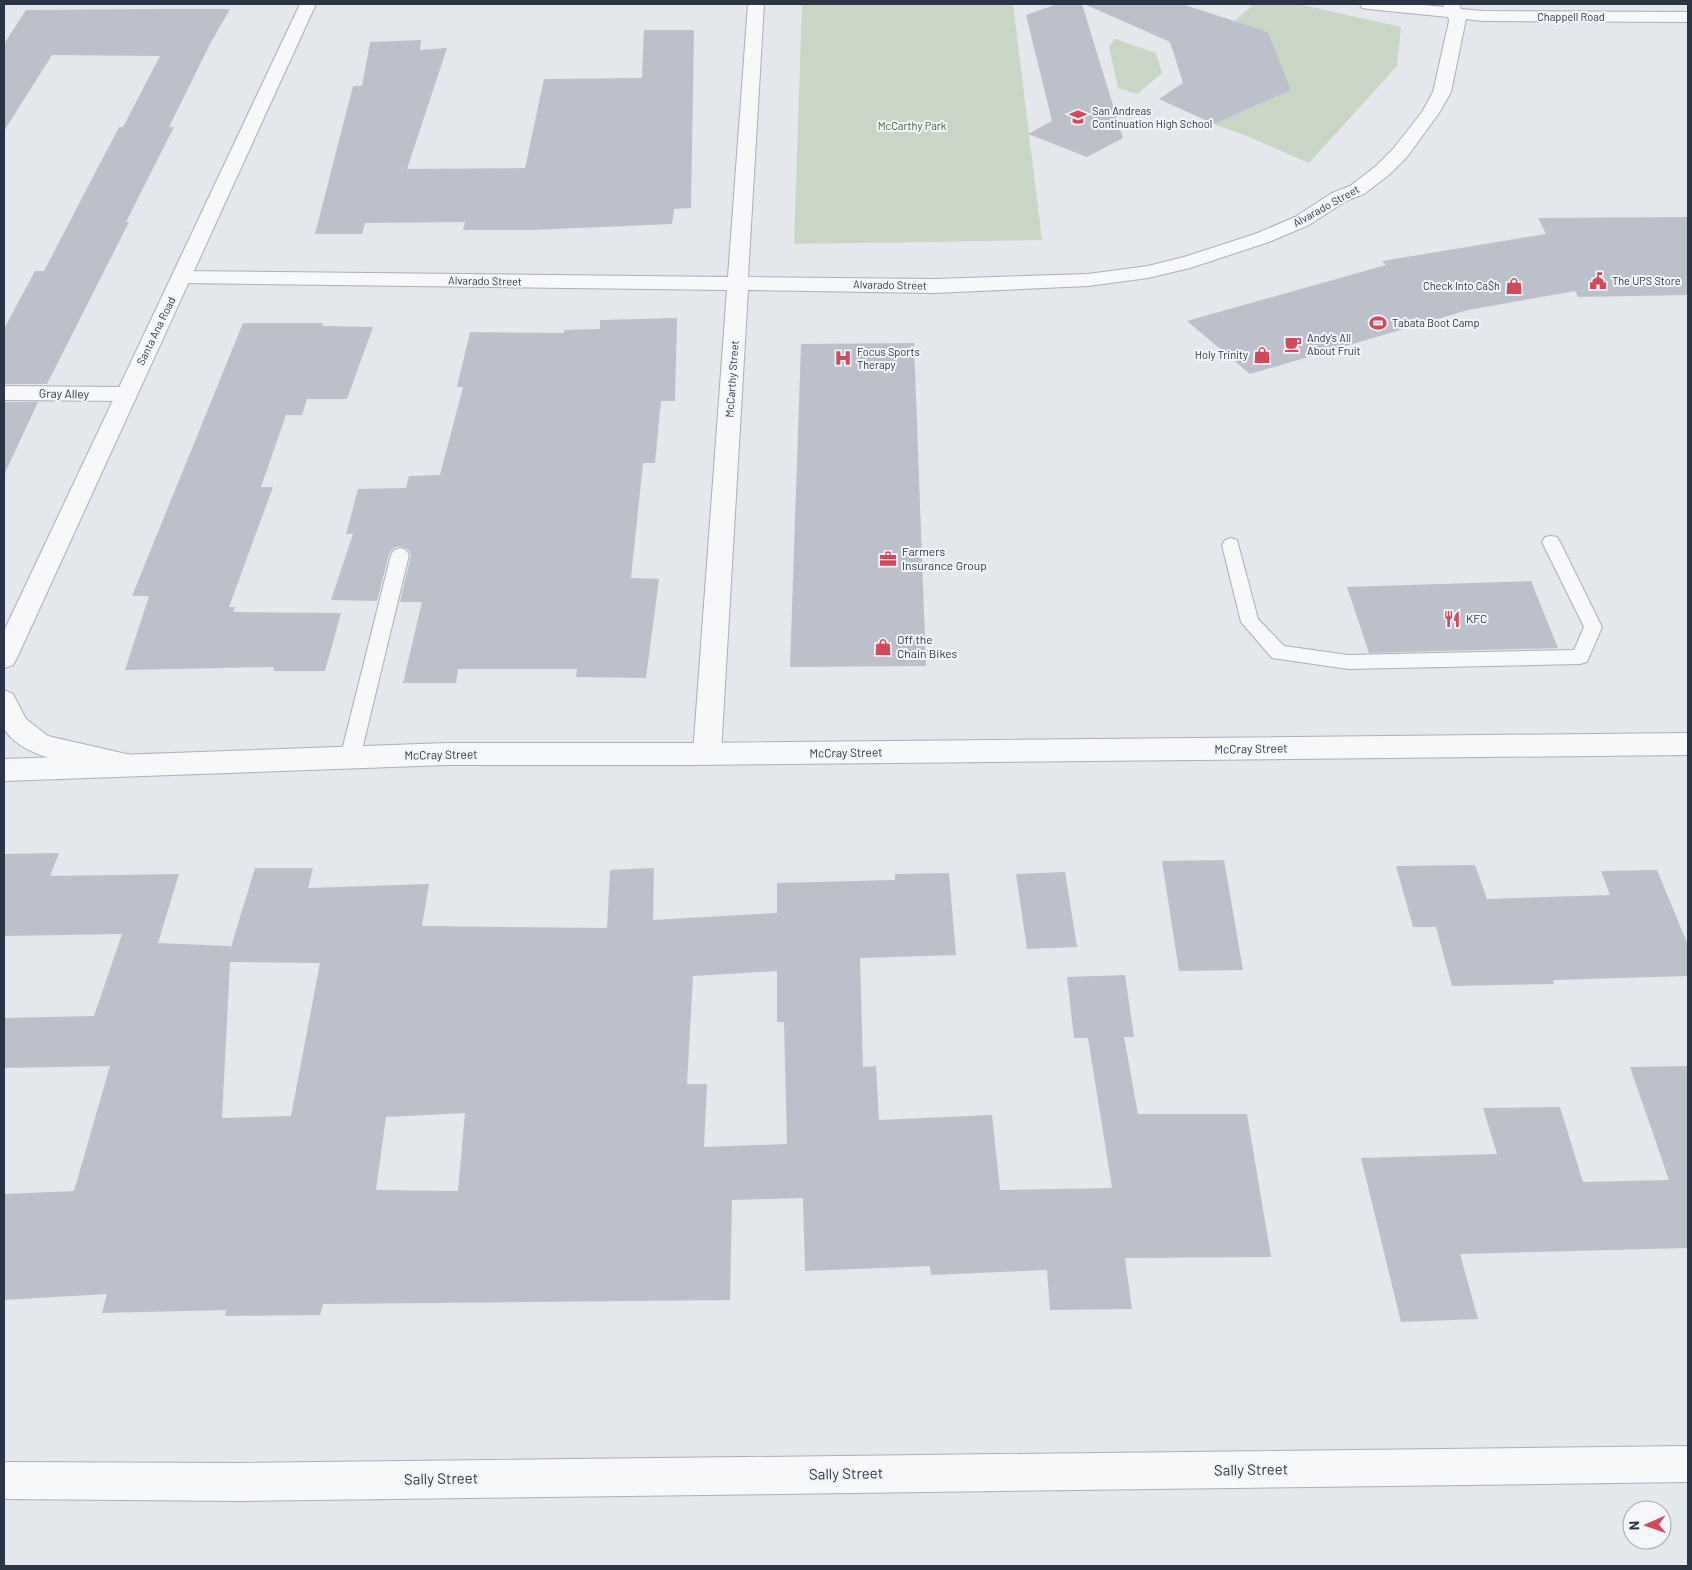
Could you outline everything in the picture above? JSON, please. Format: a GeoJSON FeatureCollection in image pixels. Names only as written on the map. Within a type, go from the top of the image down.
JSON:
{"type":"FeatureCollection","features":[{"type":"Feature","properties":{"kind":"street","name":"Santa Ana Road"},"geometry":{"type":"LineString","coordinates":[[4,658],[125,394],[183,277],[308,4]]}},
{"type":"Feature","properties":{"kind":"street","name":"McCarthy Street"},"geometry":{"type":"LineString","coordinates":[[707,754],[756,4]]}},
{"type":"Feature","properties":{"kind":"street","name":"Chappell Road"},"geometry":{"type":"LineString","coordinates":[[1368,4],[1452,9],[1483,16],[1688,18]]}},
{"type":"Feature","properties":{"kind":"street","name":"Alvarado Street"},"geometry":{"type":"LineString","coordinates":[[183,277],[934,286],[1088,280],[1156,270],[1190,262],[1262,238],[1302,221],[1339,197],[1357,190],[1383,170],[1400,153],[1430,113],[1442,92],[1458,21],[1452,9]]}},
{"type":"Feature","properties":{"kind":"street","name":"Gray Alley"},"geometry":{"type":"LineString","coordinates":[[4,393],[125,394]]}},
{"type":"Feature","properties":{"kind":"street"},"geometry":{"type":"LineString","coordinates":[[4,701],[16,726],[40,745],[131,765]]}},
{"type":"Feature","properties":{"kind":"street","name":"McCray Street"},"geometry":{"type":"LineString","coordinates":[[4,770],[447,754],[707,754],[1688,744]]}},
{"type":"Feature","properties":{"kind":"street","name":"Sally Street"},"geometry":{"type":"LineString","coordinates":[[4,1481],[240,1482],[1688,1464]]}},
{"type":"Feature","properties":{"kind":"lane"},"geometry":{"type":"LineString","coordinates":[[1231,545],[1250,622],[1279,653],[1348,662],[1580,657],[1593,627],[1551,542]]}},
{"type":"Feature","properties":{"kind":"lane"},"geometry":{"type":"LineString","coordinates":[[350,758],[400,556]]}},
{"type":"Feature","properties":{"kind":"green space","name":"McCarthy Park"},"geometry":{"type":"Polygon","coordinates":[[[802,4],[1013,4],[1042,240],[794,244],[802,4]]]}},
{"type":"Feature","properties":{"kind":"green space"},"geometry":{"type":"Polygon","coordinates":[[[1254,4],[1298,4],[1401,27],[1397,66],[1309,163],[1214,124],[1291,90],[1268,32],[1234,21],[1254,4]]]}},
{"type":"Feature","properties":{"kind":"green space"},"geometry":{"type":"Polygon","coordinates":[[[1115,39],[1156,53],[1162,73],[1137,94],[1118,88],[1109,47],[1115,39]]]}},
{"type":"Feature","properties":{"kind":"building"},"geometry":{"type":"Polygon","coordinates":[[[1057,4],[1082,4],[1123,138],[1087,157],[1028,134],[1052,121],[1026,15],[1057,4]]]}},
{"type":"Feature","properties":{"kind":"building"},"geometry":{"type":"Polygon","coordinates":[[[1084,4],[1182,4],[1268,32],[1291,90],[1214,124],[1159,99],[1183,83],[1170,42],[1084,4]]]}},
{"type":"Feature","properties":{"kind":"building"},"geometry":{"type":"Polygon","coordinates":[[[230,9],[210,44],[169,127],[174,127],[126,222],[129,222],[47,384],[4,384],[4,329],[35,271],[44,271],[119,127],[123,127],[160,56],[52,55],[4,131],[4,44],[26,10],[230,9]]]}},
{"type":"Feature","properties":{"kind":"building"},"geometry":{"type":"Polygon","coordinates":[[[644,30],[694,30],[691,208],[674,209],[672,224],[530,230],[463,230],[465,222],[365,223],[362,234],[315,234],[353,86],[362,86],[370,42],[421,40],[420,50],[447,48],[407,169],[525,168],[544,79],[642,78],[644,30]]]}},
{"type":"Feature","properties":{"kind":"building"},"geometry":{"type":"Polygon","coordinates":[[[1688,217],[1688,295],[1578,297],[1575,291],[1468,310],[1250,374],[1187,321],[1386,265],[1382,261],[1546,234],[1538,218],[1688,217]]]}},
{"type":"Feature","properties":{"kind":"building"},"geometry":{"type":"Polygon","coordinates":[[[677,318],[675,401],[661,401],[655,463],[643,463],[631,578],[659,579],[646,678],[576,677],[577,669],[458,669],[456,683],[403,683],[422,602],[400,602],[411,555],[408,549],[399,546],[393,548],[389,554],[377,601],[331,600],[353,534],[346,534],[358,489],[406,488],[409,476],[440,475],[463,387],[457,387],[470,332],[564,333],[564,330],[600,329],[600,320],[677,318]]]}},
{"type":"Feature","properties":{"kind":"building"},"geometry":{"type":"Polygon","coordinates":[[[243,323],[323,323],[322,326],[373,327],[347,399],[307,399],[302,415],[286,415],[261,487],[273,487],[229,607],[235,607],[233,612],[341,613],[325,671],[273,671],[274,667],[125,670],[149,596],[132,596],[243,323]]]}},
{"type":"Feature","properties":{"kind":"building"},"geometry":{"type":"Polygon","coordinates":[[[914,343],[926,666],[790,667],[801,344],[914,343]]]}},
{"type":"Feature","properties":{"kind":"building"},"geometry":{"type":"Polygon","coordinates":[[[4,402],[38,402],[4,475],[4,402]]]}},
{"type":"Feature","properties":{"kind":"building","name":"KFC"},"geometry":{"type":"Polygon","coordinates":[[[1531,581],[1558,648],[1369,653],[1347,587],[1531,581]]]}},
{"type":"Feature","properties":{"kind":"building"},"geometry":{"type":"Polygon","coordinates":[[[59,853],[50,876],[179,874],[158,943],[230,946],[230,950],[255,868],[313,868],[308,888],[429,884],[422,926],[607,928],[610,870],[654,868],[653,920],[777,913],[777,883],[895,880],[895,874],[949,873],[956,955],[860,958],[863,1067],[876,1066],[879,1120],[992,1115],[1000,1190],[1112,1188],[1088,1038],[1074,1038],[1067,977],[1125,975],[1134,1037],[1124,1037],[1138,1114],[1247,1114],[1271,1257],[1125,1258],[1132,1309],[1050,1310],[1047,1270],[931,1275],[930,1266],[805,1271],[803,1198],[732,1200],[730,1300],[323,1304],[320,1315],[225,1316],[226,1310],[102,1313],[107,1294],[4,1300],[4,1194],[74,1191],[110,1066],[4,1068],[4,1018],[94,1016],[122,934],[4,936],[4,854],[59,853]],[[230,962],[222,1118],[291,1116],[320,963],[230,962]],[[777,971],[693,976],[687,1084],[707,1084],[704,1147],[787,1144],[784,1022],[777,1022],[777,971]],[[465,1113],[386,1117],[376,1190],[458,1191],[465,1113]]]}},
{"type":"Feature","properties":{"kind":"building"},"geometry":{"type":"Polygon","coordinates":[[[1224,860],[1243,970],[1179,971],[1162,861],[1224,860]]]}},
{"type":"Feature","properties":{"kind":"building"},"geometry":{"type":"Polygon","coordinates":[[[1475,865],[1487,899],[1610,895],[1601,871],[1657,870],[1688,945],[1688,976],[1553,980],[1554,984],[1452,986],[1436,927],[1413,927],[1396,866],[1475,865]]]}},
{"type":"Feature","properties":{"kind":"building"},"geometry":{"type":"Polygon","coordinates":[[[1065,872],[1077,947],[1027,949],[1016,874],[1065,872]]]}},
{"type":"Feature","properties":{"kind":"building"},"geometry":{"type":"Polygon","coordinates":[[[1688,1066],[1688,1248],[1460,1254],[1478,1319],[1401,1322],[1361,1158],[1497,1154],[1483,1108],[1560,1107],[1583,1182],[1669,1180],[1630,1067],[1688,1066]]]}},
{"type":"Feature","properties":{"kind":"place","name":"San Andreas Continuation High School"},"geometry":{"type":"Point","coordinates":[1078,117]}},
{"type":"Feature","properties":{"kind":"place","name":"The UPS Store"},"geometry":{"type":"Point","coordinates":[1598,281]}},
{"type":"Feature","properties":{"kind":"place","name":"Check Into Ca$h"},"geometry":{"type":"Point","coordinates":[1514,286]}},
{"type":"Feature","properties":{"kind":"place","name":"Tabata Boot Camp"},"geometry":{"type":"Point","coordinates":[1378,323]}},
{"type":"Feature","properties":{"kind":"place","name":"Andy's All About Fruit"},"geometry":{"type":"Point","coordinates":[1293,344]}},
{"type":"Feature","properties":{"kind":"place","name":"Holy Trinity"},"geometry":{"type":"Point","coordinates":[1262,355]}},
{"type":"Feature","properties":{"kind":"place","name":"Focus Sports Therapy"},"geometry":{"type":"Point","coordinates":[843,358]}},
{"type":"Feature","properties":{"kind":"place","name":"Farmers Insurance Group"},"geometry":{"type":"Point","coordinates":[888,559]}},
{"type":"Feature","properties":{"kind":"place","name":"KFC"},"geometry":{"type":"Point","coordinates":[1452,619]}},
{"type":"Feature","properties":{"kind":"place","name":"Off the Chain Bikes"},"geometry":{"type":"Point","coordinates":[883,647]}}]}
